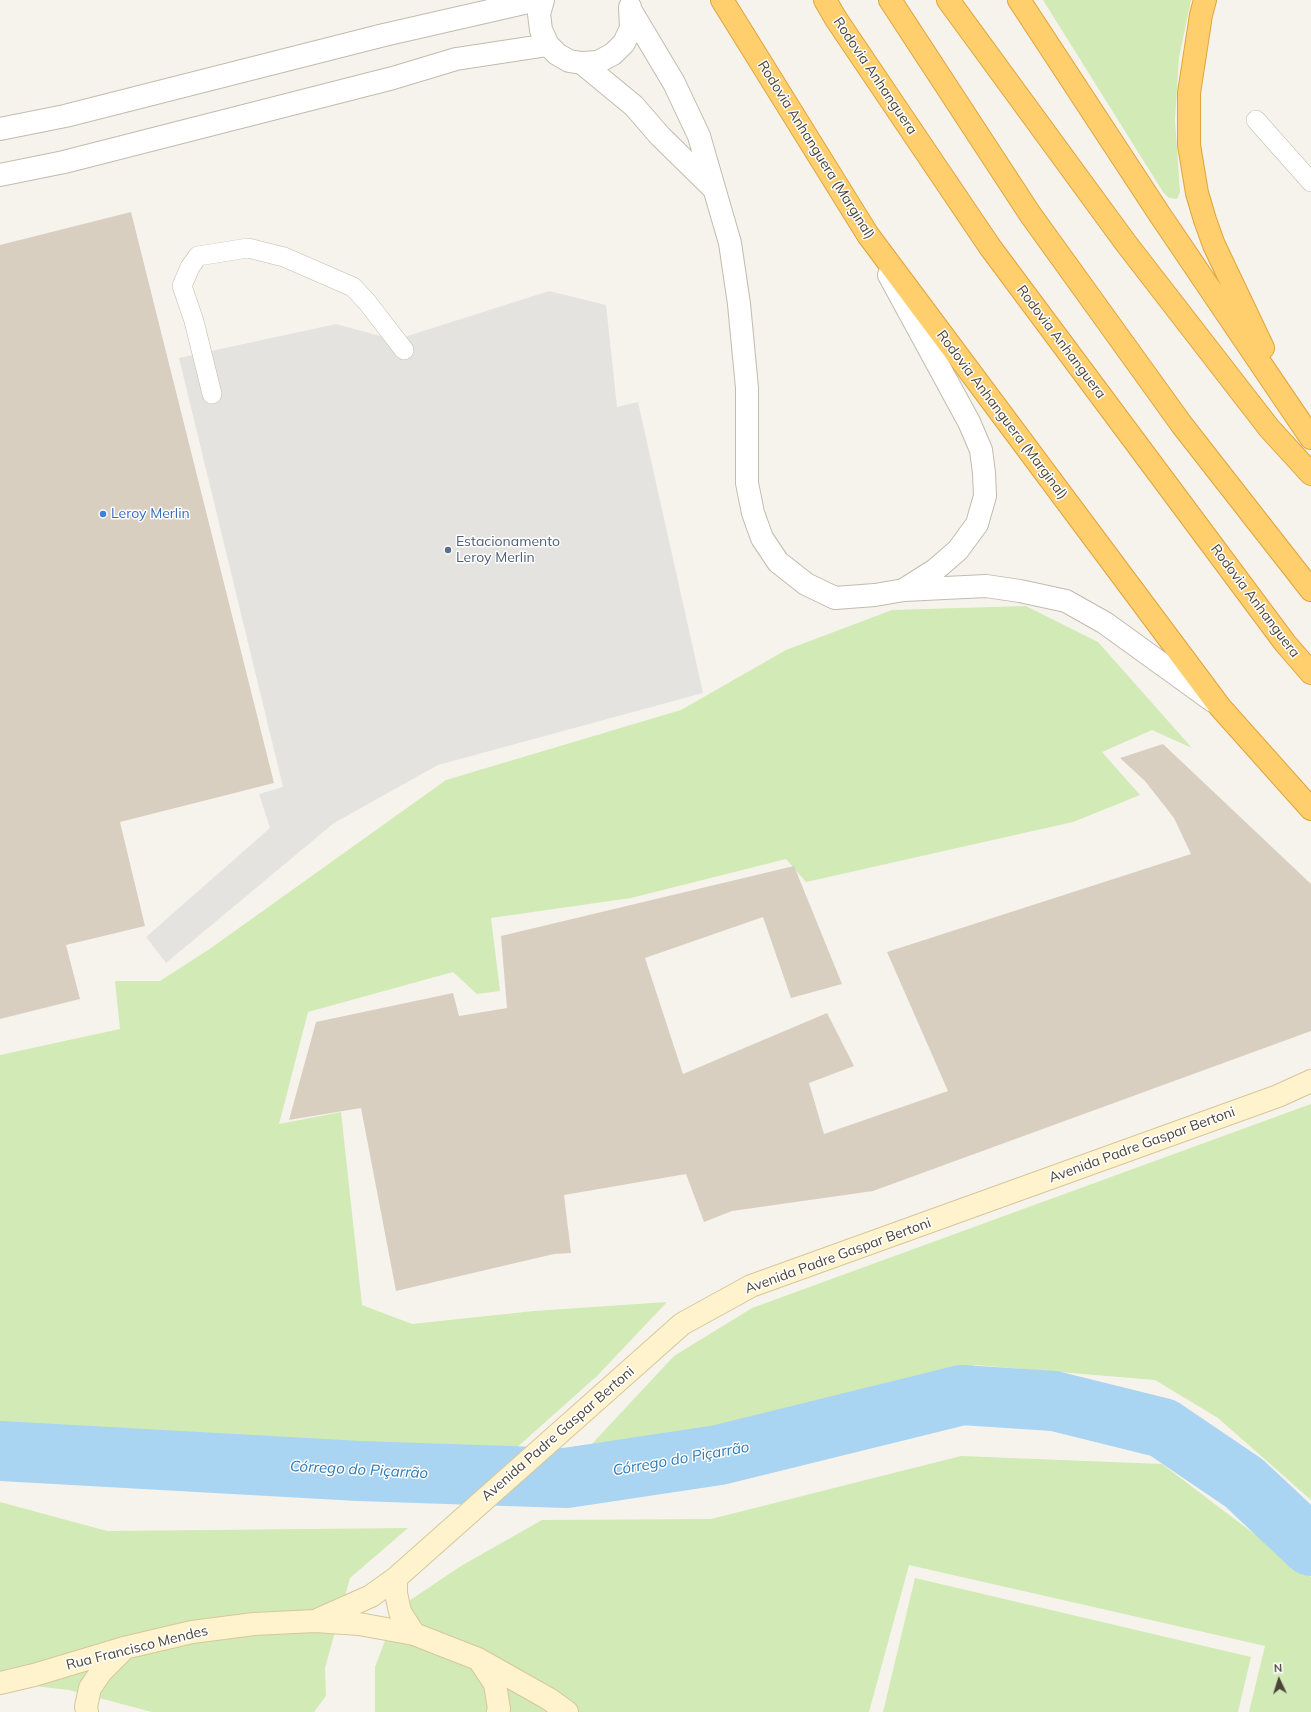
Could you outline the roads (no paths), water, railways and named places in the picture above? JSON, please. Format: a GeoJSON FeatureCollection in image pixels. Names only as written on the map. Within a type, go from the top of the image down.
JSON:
{"type":"FeatureCollection","features":[{"type":"Feature","properties":{"kind":"highway","name":"Rodovia Anhanguera (Marginal)"},"geometry":{"type":"LineString","coordinates":[[722,0],[868,235],[1220,707],[1311,809]]}},
{"type":"Feature","properties":{"kind":"highway","name":"Rodovia Anhanguera"},"geometry":{"type":"LineString","coordinates":[[825,0],[836,19],[990,247],[1285,643],[1311,673]]}},
{"type":"Feature","properties":{"kind":"highway"},"geometry":{"type":"LineString","coordinates":[[890,0],[1030,214],[1182,425],[1311,590]]}},
{"type":"Feature","properties":{"kind":"highway"},"geometry":{"type":"LineString","coordinates":[[948,0],[1125,242],[1269,428],[1311,474]]}},
{"type":"Feature","properties":{"kind":"highway"},"geometry":{"type":"LineString","coordinates":[[1019,0],[1160,215],[1311,438]]}},
{"type":"Feature","properties":{"kind":"highway"},"geometry":{"type":"LineString","coordinates":[[1205,0],[1201,15],[1189,93],[1189,145],[1197,193],[1214,245],[1294,412]]}},
{"type":"Feature","properties":{"kind":"street"},"geometry":{"type":"LineString","coordinates":[[0,129],[65,116],[384,35],[537,0]]}},
{"type":"Feature","properties":{"kind":"street"},"geometry":{"type":"LineString","coordinates":[[543,0],[539,14],[540,25],[548,44],[557,54],[569,61],[582,63],[598,62],[613,54],[624,42],[631,28],[629,6]]}},
{"type":"Feature","properties":{"kind":"street"},"geometry":{"type":"LineString","coordinates":[[629,6],[674,83],[699,136],[730,243],[739,304],[747,388],[747,483],[753,514],[762,538],[778,562],[806,584],[835,598],[875,595],[904,590],[986,586],[1020,591],[1066,601],[1105,623],[1220,707]]}},
{"type":"Feature","properties":{"kind":"street"},"geometry":{"type":"LineString","coordinates":[[0,175],[64,162],[393,78],[456,59],[548,44]]}},
{"type":"Feature","properties":{"kind":"street"},"geometry":{"type":"LineString","coordinates":[[582,63],[634,106],[660,136],[713,188]]}},
{"type":"Feature","properties":{"kind":"street"},"geometry":{"type":"LineString","coordinates":[[868,235],[969,422],[981,450],[984,473],[985,496],[977,524],[958,550],[935,570],[904,590]]}},
{"type":"Feature","properties":{"kind":"street","name":"Avenida Padre Gaspar Bertoni"},"geometry":{"type":"LineString","coordinates":[[315,1621],[371,1596],[396,1578],[682,1324],[751,1286],[1278,1096],[1311,1081]]}},
{"type":"Feature","properties":{"kind":"street"},"geometry":{"type":"LineString","coordinates":[[396,1578],[396,1593],[400,1612],[414,1634]]}},
{"type":"Feature","properties":{"kind":"street","name":"Rua Francisco Mendes"},"geometry":{"type":"LineString","coordinates":[[0,1683],[34,1676],[124,1648],[192,1632],[254,1624],[315,1621],[359,1624],[414,1634],[478,1659],[549,1698],[567,1712]]}},
{"type":"Feature","properties":{"kind":"street"},"geometry":{"type":"LineString","coordinates":[[87,1712],[86,1707],[90,1688],[101,1672],[124,1648]]}},
{"type":"Feature","properties":{"kind":"street"},"geometry":{"type":"LineString","coordinates":[[478,1659],[495,1684],[499,1709],[498,1712]]}},
{"type":"Feature","properties":{"kind":"lane"},"geometry":{"type":"LineString","coordinates":[[1256,120],[1311,182]]}},
{"type":"Feature","properties":{"kind":"lane"},"geometry":{"type":"LineString","coordinates":[[212,394],[194,321],[182,286],[190,268],[198,256],[248,248],[284,257],[353,287],[367,302],[404,350]]}},
{"type":"Feature","properties":{"kind":"waterway","name":"Córrego do Piçarrão"},"geometry":{"type":"LineString","coordinates":[[0,1451],[359,1471],[566,1478],[719,1455],[962,1395],[1054,1401],[1163,1428],[1244,1483],[1311,1546]]}},
{"type":"Feature","properties":{"kind":"place","name":"Leroy Merlin"},"geometry":{"type":"Point","coordinates":[103,514]}},
{"type":"Feature","properties":{"kind":"place","name":"Estacionamento Leroy Merlin"},"geometry":{"type":"Point","coordinates":[448,550]}}]}
